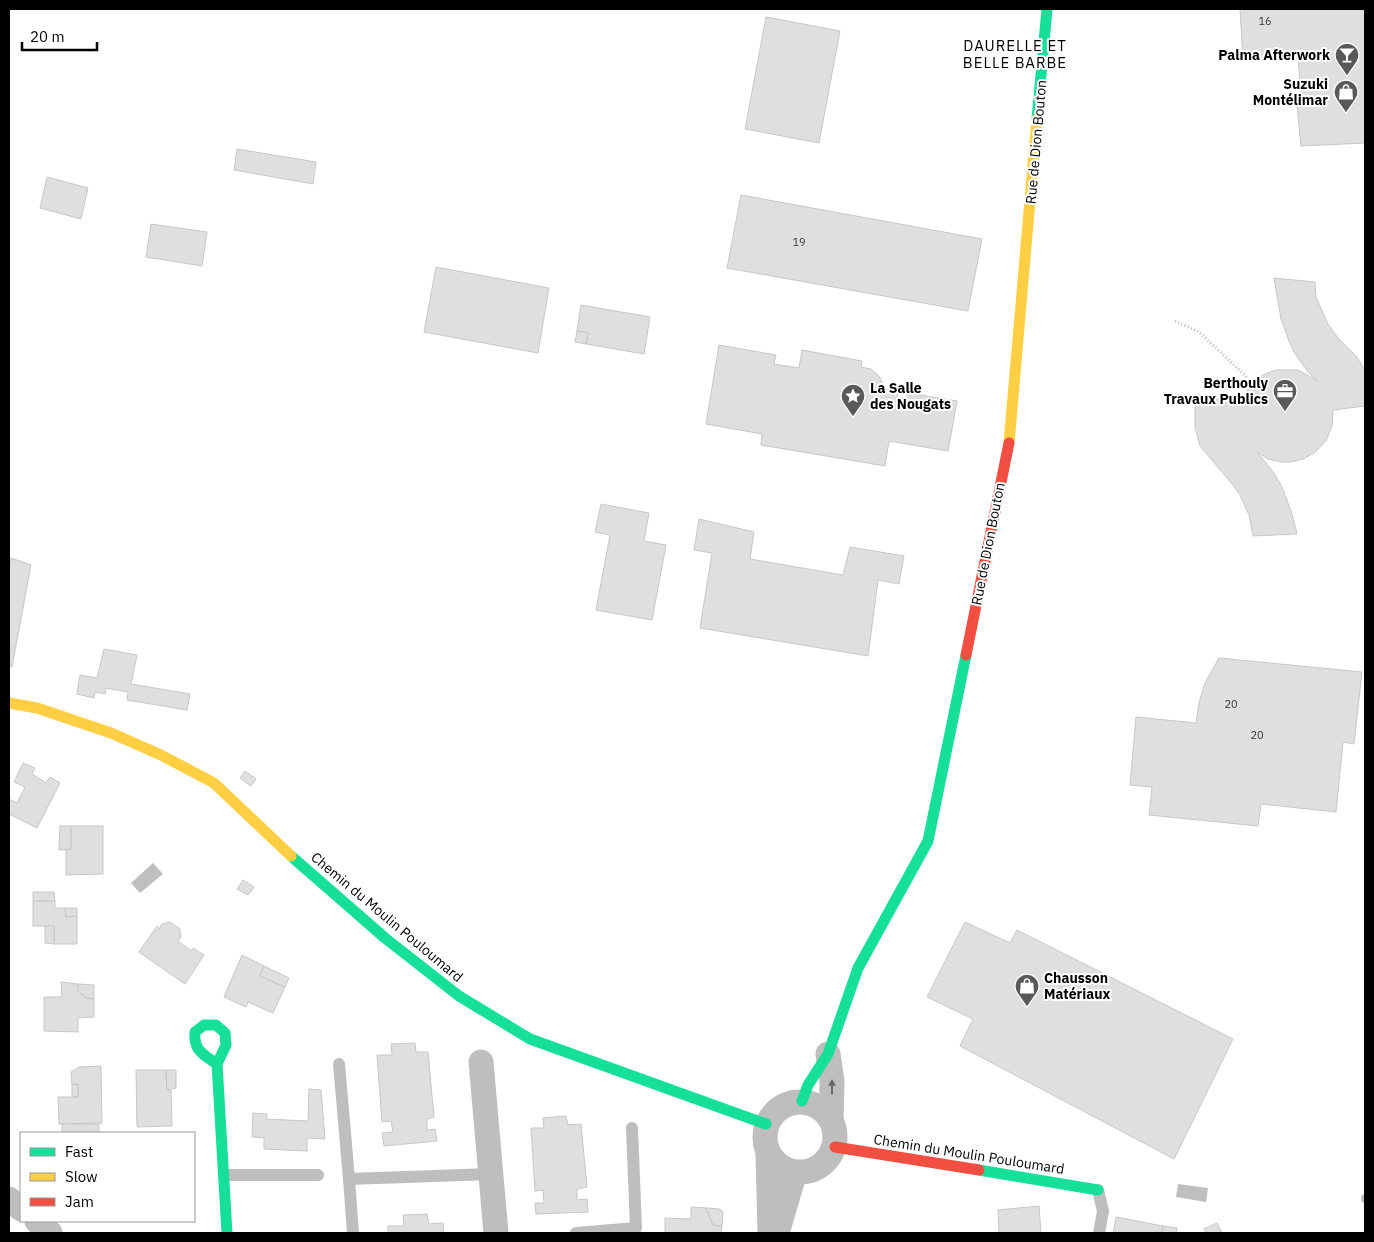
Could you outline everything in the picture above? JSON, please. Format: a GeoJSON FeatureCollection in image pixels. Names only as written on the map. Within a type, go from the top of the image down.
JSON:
{"type":"FeatureCollection","features":[{"type":"Feature","properties":{"kind":"street","name":"Rue de Dion Bouton"},"geometry":{"type":"LineString","coordinates":[[802,1101],[808,1085],[828,1054],[858,968],[928,841],[1009,444],[1047,9]]}},
{"type":"Feature","properties":{"kind":"street","name":"Chemin du Moulin Pouloumard"},"geometry":{"type":"LineString","coordinates":[[9,703],[37,708],[111,733],[161,755],[214,783],[298,863],[385,938],[459,996],[530,1039],[766,1124]]}},
{"type":"Feature","properties":{"kind":"street","name":"Rue de Dion Bouton"},"geometry":{"type":"LineString","coordinates":[[828,1054],[832,1081],[831,1120]]}},
{"type":"Feature","properties":{"kind":"street"},"geometry":{"type":"LineString","coordinates":[[481,1062],[496,1233]]}},
{"type":"Feature","properties":{"kind":"street"},"geometry":{"type":"LineString","coordinates":[[217,1064],[226,1233]]}},
{"type":"Feature","properties":{"kind":"street"},"geometry":{"type":"LineString","coordinates":[[768,1154],[778,1166],[792,1172],[803,1173],[813,1170],[823,1164],[835,1147],[836,1136],[831,1120],[822,1108],[802,1101],[790,1102],[780,1107],[766,1124],[764,1139],[768,1154],[770,1233]]}},
{"type":"Feature","properties":{"kind":"street","name":"Chemin du Moulin Pouloumard"},"geometry":{"type":"LineString","coordinates":[[835,1147],[1098,1190]]}},
{"type":"Feature","properties":{"kind":"street"},"geometry":{"type":"LineString","coordinates":[[777,1233],[792,1182],[792,1172]]}},
{"type":"Feature","properties":{"kind":"street"},"geometry":{"type":"LineString","coordinates":[[9,1199],[20,1208]]}},
{"type":"Feature","properties":{"kind":"street"},"geometry":{"type":"LineString","coordinates":[[38,1222],[50,1233]]}},
{"type":"Feature","properties":{"kind":"lane"},"geometry":{"type":"LineString","coordinates":[[339,1064],[353,1233]]}},
{"type":"Feature","properties":{"kind":"lane"},"geometry":{"type":"LineString","coordinates":[[576,1233],[636,1231],[632,1128]]}},
{"type":"Feature","properties":{"kind":"lane"},"geometry":{"type":"LineString","coordinates":[[349,1179],[491,1174]]}},
{"type":"Feature","properties":{"kind":"lane"},"geometry":{"type":"LineString","coordinates":[[224,1175],[318,1175]]}},
{"type":"Feature","properties":{"kind":"lane"},"geometry":{"type":"LineString","coordinates":[[1098,1190],[1103,1211],[1099,1233]]}},
{"type":"Feature","properties":{"kind":"path"},"geometry":{"type":"LineString","coordinates":[[1175,321],[1199,332],[1253,383]]}},
{"type":"Feature","properties":{"kind":"shaded area"},"geometry":{"type":"Polygon","coordinates":[[[153,863],[163,874],[140,893],[131,883],[153,863]]]}},
{"type":"Feature","properties":{"kind":"shaded area"},"geometry":{"type":"Polygon","coordinates":[[[1178,1184],[1208,1188],[1206,1202],[1176,1197],[1178,1184]]]}},
{"type":"Feature","properties":{"kind":"building"},"geometry":{"type":"Polygon","coordinates":[[[1240,9],[1365,9],[1365,143],[1301,146],[1296,94],[1301,94],[1298,57],[1243,60],[1240,9]]]}},
{"type":"Feature","properties":{"kind":"building"},"geometry":{"type":"Polygon","coordinates":[[[766,17],[840,31],[819,143],[745,129],[766,17]]]}},
{"type":"Feature","properties":{"kind":"building"},"geometry":{"type":"Polygon","coordinates":[[[237,149],[316,162],[313,184],[234,170],[237,149]]]}},
{"type":"Feature","properties":{"kind":"building"},"geometry":{"type":"Polygon","coordinates":[[[47,177],[88,188],[81,219],[40,208],[47,177]]]}},
{"type":"Feature","properties":{"kind":"building"},"geometry":{"type":"Polygon","coordinates":[[[741,195],[982,239],[968,311],[727,268],[741,195]]]}},
{"type":"Feature","properties":{"kind":"building"},"geometry":{"type":"Polygon","coordinates":[[[151,224],[207,232],[202,266],[146,257],[151,224]]]}},
{"type":"Feature","properties":{"kind":"building"},"geometry":{"type":"Polygon","coordinates":[[[436,267],[549,288],[538,353],[424,332],[436,267]]]}},
{"type":"Feature","properties":{"kind":"building"},"geometry":{"type":"Polygon","coordinates":[[[1274,278],[1315,282],[1316,297],[1328,324],[1338,338],[1357,357],[1365,370],[1365,406],[1333,410],[1332,426],[1326,441],[1314,453],[1303,459],[1281,462],[1268,459],[1257,452],[1274,473],[1282,487],[1297,534],[1253,536],[1249,515],[1240,495],[1200,446],[1195,427],[1195,408],[1197,394],[1241,405],[1245,393],[1253,383],[1263,375],[1275,370],[1298,370],[1318,381],[1308,372],[1289,341],[1281,319],[1274,278]]]}},
{"type":"Feature","properties":{"kind":"building"},"geometry":{"type":"Polygon","coordinates":[[[581,305],[650,317],[644,354],[586,344],[588,333],[577,331],[581,305]]]}},
{"type":"Feature","properties":{"kind":"building"},"geometry":{"type":"Polygon","coordinates":[[[577,331],[588,333],[586,344],[575,342],[577,331]]]}},
{"type":"Feature","properties":{"kind":"building"},"geometry":{"type":"Polygon","coordinates":[[[719,345],[776,355],[774,364],[799,368],[802,350],[862,361],[861,367],[871,369],[879,376],[882,382],[882,389],[898,391],[897,397],[907,399],[908,393],[957,401],[948,451],[889,441],[885,466],[761,445],[762,434],[706,424],[719,345]]]}},
{"type":"Feature","properties":{"kind":"building"},"geometry":{"type":"Polygon","coordinates":[[[601,504],[649,513],[644,541],[666,545],[652,620],[596,610],[610,535],[595,532],[601,504]]]}},
{"type":"Feature","properties":{"kind":"building"},"geometry":{"type":"Polygon","coordinates":[[[699,519],[754,532],[750,559],[843,575],[850,547],[904,556],[899,584],[878,580],[868,656],[700,628],[712,553],[694,550],[699,519]]]}},
{"type":"Feature","properties":{"kind":"building"},"geometry":{"type":"Polygon","coordinates":[[[11,558],[31,565],[12,667],[9,666],[9,565],[11,558]]]}},
{"type":"Feature","properties":{"kind":"building"},"geometry":{"type":"Polygon","coordinates":[[[104,649],[137,655],[131,684],[190,694],[187,710],[127,700],[128,692],[106,688],[105,694],[95,692],[94,698],[77,694],[80,675],[97,678],[104,649]]]}},
{"type":"Feature","properties":{"kind":"building"},"geometry":{"type":"Polygon","coordinates":[[[1219,658],[1362,672],[1354,744],[1343,742],[1336,812],[1261,804],[1258,826],[1149,815],[1152,787],[1130,785],[1136,717],[1196,723],[1205,683],[1219,658]]]}},
{"type":"Feature","properties":{"kind":"building"},"geometry":{"type":"Polygon","coordinates":[[[23,763],[35,768],[32,774],[46,783],[50,777],[60,783],[37,828],[9,814],[9,799],[17,803],[25,787],[14,782],[23,763]]]}},
{"type":"Feature","properties":{"kind":"building"},"geometry":{"type":"Polygon","coordinates":[[[245,771],[256,779],[251,786],[240,778],[245,771]]]}},
{"type":"Feature","properties":{"kind":"building"},"geometry":{"type":"Polygon","coordinates":[[[60,826],[71,826],[71,849],[59,850],[60,826]]]}},
{"type":"Feature","properties":{"kind":"building"},"geometry":{"type":"Polygon","coordinates":[[[71,826],[103,826],[103,874],[66,875],[66,850],[71,849],[71,826]]]}},
{"type":"Feature","properties":{"kind":"building"},"geometry":{"type":"Polygon","coordinates":[[[243,880],[254,887],[248,895],[237,889],[243,880]]]}},
{"type":"Feature","properties":{"kind":"building"},"geometry":{"type":"Polygon","coordinates":[[[33,892],[54,892],[55,901],[33,901],[33,892]]]}},
{"type":"Feature","properties":{"kind":"building"},"geometry":{"type":"Polygon","coordinates":[[[33,901],[55,901],[55,908],[65,908],[66,917],[77,916],[77,944],[54,944],[54,926],[33,926],[33,901]]]}},
{"type":"Feature","properties":{"kind":"building"},"geometry":{"type":"Polygon","coordinates":[[[65,908],[77,908],[77,916],[66,917],[65,908]]]}},
{"type":"Feature","properties":{"kind":"building"},"geometry":{"type":"Polygon","coordinates":[[[170,922],[180,929],[181,937],[178,941],[191,951],[193,948],[204,955],[185,984],[139,952],[157,926],[159,929],[162,924],[170,922]]]}},
{"type":"Feature","properties":{"kind":"building"},"geometry":{"type":"Polygon","coordinates":[[[965,922],[1010,943],[1017,930],[1233,1039],[1174,1159],[960,1046],[973,1019],[927,997],[965,922]]]}},
{"type":"Feature","properties":{"kind":"building"},"geometry":{"type":"Polygon","coordinates":[[[45,926],[54,926],[54,944],[45,943],[45,926]]]}},
{"type":"Feature","properties":{"kind":"building"},"geometry":{"type":"Polygon","coordinates":[[[242,955],[264,966],[260,976],[285,987],[273,1013],[248,1002],[246,1007],[224,997],[242,955]]]}},
{"type":"Feature","properties":{"kind":"building"},"geometry":{"type":"Polygon","coordinates":[[[264,966],[289,978],[285,987],[260,976],[264,966]]]}},
{"type":"Feature","properties":{"kind":"building"},"geometry":{"type":"Polygon","coordinates":[[[61,982],[78,984],[78,991],[86,998],[94,999],[94,1017],[78,1018],[78,1032],[44,1031],[44,997],[62,997],[61,982]]]}},
{"type":"Feature","properties":{"kind":"building"},"geometry":{"type":"Polygon","coordinates":[[[78,984],[94,985],[94,999],[86,998],[78,991],[78,984]]]}},
{"type":"Feature","properties":{"kind":"building"},"geometry":{"type":"Polygon","coordinates":[[[415,1043],[416,1052],[428,1052],[434,1117],[427,1119],[427,1130],[435,1129],[437,1141],[384,1146],[382,1133],[393,1132],[391,1121],[382,1122],[377,1055],[392,1055],[391,1044],[415,1043]]]}},
{"type":"Feature","properties":{"kind":"building"},"geometry":{"type":"Polygon","coordinates":[[[101,1066],[102,1123],[59,1124],[58,1097],[78,1097],[78,1084],[72,1085],[71,1072],[79,1067],[101,1066]]]}},
{"type":"Feature","properties":{"kind":"building"},"geometry":{"type":"Polygon","coordinates":[[[136,1070],[166,1070],[167,1090],[171,1090],[172,1126],[137,1127],[136,1070]]]}},
{"type":"Feature","properties":{"kind":"building"},"geometry":{"type":"Polygon","coordinates":[[[166,1070],[176,1070],[176,1088],[167,1090],[166,1070]]]}},
{"type":"Feature","properties":{"kind":"building"},"geometry":{"type":"Polygon","coordinates":[[[78,1084],[78,1097],[72,1096],[72,1085],[78,1084]]]}},
{"type":"Feature","properties":{"kind":"building"},"geometry":{"type":"Polygon","coordinates":[[[309,1089],[321,1090],[325,1139],[307,1138],[307,1151],[264,1149],[264,1138],[252,1137],[253,1113],[267,1114],[266,1119],[308,1121],[309,1089]]]}},
{"type":"Feature","properties":{"kind":"building"},"geometry":{"type":"Polygon","coordinates":[[[566,1116],[568,1125],[581,1124],[587,1187],[577,1189],[577,1200],[587,1199],[588,1212],[536,1214],[535,1203],[544,1203],[543,1190],[535,1191],[531,1128],[544,1128],[543,1118],[566,1116]]]}},
{"type":"Feature","properties":{"kind":"building"},"geometry":{"type":"Polygon","coordinates":[[[62,1124],[99,1124],[99,1132],[62,1132],[62,1124]]]}},
{"type":"Feature","properties":{"kind":"building"},"geometry":{"type":"Polygon","coordinates":[[[1039,1206],[1041,1233],[999,1233],[998,1210],[1039,1206]]]}},
{"type":"Feature","properties":{"kind":"building"},"geometry":{"type":"Polygon","coordinates":[[[691,1207],[706,1208],[713,1225],[722,1226],[721,1233],[665,1233],[665,1218],[691,1219],[691,1207]]]}},
{"type":"Feature","properties":{"kind":"building"},"geometry":{"type":"Polygon","coordinates":[[[706,1208],[720,1209],[723,1212],[722,1226],[713,1225],[706,1208]]]}},
{"type":"Feature","properties":{"kind":"building"},"geometry":{"type":"Polygon","coordinates":[[[427,1214],[429,1224],[443,1223],[444,1233],[388,1233],[388,1226],[404,1226],[403,1215],[427,1214]]]}},
{"type":"Feature","properties":{"kind":"building"},"geometry":{"type":"Polygon","coordinates":[[[1116,1217],[1163,1226],[1162,1233],[1113,1233],[1116,1217]]]}},
{"type":"Feature","properties":{"kind":"building"},"geometry":{"type":"Polygon","coordinates":[[[1217,1223],[1222,1233],[1206,1233],[1204,1229],[1217,1223]]]}},
{"type":"Feature","properties":{"kind":"building"},"geometry":{"type":"Polygon","coordinates":[[[1163,1226],[1177,1228],[1176,1233],[1162,1233],[1163,1226]]]}},
{"type":"Feature","properties":{"kind":"traffic: fast"},"geometry":{"type":"LineString","coordinates":[[1037,119],[1047,9]]}},
{"type":"Feature","properties":{"kind":"traffic: fast"},"geometry":{"type":"LineString","coordinates":[[802,1101],[808,1085],[828,1054],[858,968],[928,841],[966,655]]}},
{"type":"Feature","properties":{"kind":"traffic: fast"},"geometry":{"type":"LineString","coordinates":[[291,856],[385,938],[459,996],[530,1039],[766,1124]]}},
{"type":"Feature","properties":{"kind":"traffic: fast"},"geometry":{"type":"LineString","coordinates":[[217,1064],[200,1051],[196,1043],[195,1032],[204,1025],[216,1025],[225,1033],[226,1045],[217,1064],[227,1233]]}},
{"type":"Feature","properties":{"kind":"traffic: fast"},"geometry":{"type":"LineString","coordinates":[[979,1170],[1098,1190]]}},
{"type":"Feature","properties":{"kind":"traffic: slow"},"geometry":{"type":"LineString","coordinates":[[1009,443],[1037,119]]}},
{"type":"Feature","properties":{"kind":"traffic: slow"},"geometry":{"type":"LineString","coordinates":[[9,703],[37,708],[111,733],[161,755],[214,783],[291,856]]}},
{"type":"Feature","properties":{"kind":"traffic: jam"},"geometry":{"type":"LineString","coordinates":[[966,655],[1009,443]]}},
{"type":"Feature","properties":{"kind":"traffic: jam"},"geometry":{"type":"LineString","coordinates":[[835,1147],[979,1170]]}},
{"type":"Feature","properties":{"kind":"place","name":"Palma Afterwork"},"geometry":{"type":"Point","coordinates":[1347,76]}},
{"type":"Feature","properties":{"kind":"place","name":"Suzuki Montélimar"},"geometry":{"type":"Point","coordinates":[1346,113]}},
{"type":"Feature","properties":{"kind":"place","name":"Berthouly Travaux Publics"},"geometry":{"type":"Point","coordinates":[1285,412]}},
{"type":"Feature","properties":{"kind":"place","name":"La Salle des Nougats"},"geometry":{"type":"Point","coordinates":[853,417]}},
{"type":"Feature","properties":{"kind":"place","name":"Chausson Matériaux"},"geometry":{"type":"Point","coordinates":[1027,1007]}},
{"type":"Feature","properties":{"kind":"district","name":"DAURELLE ET BELLE BARBE"},"geometry":{"type":"Point","coordinates":[1015,54]}}]}
